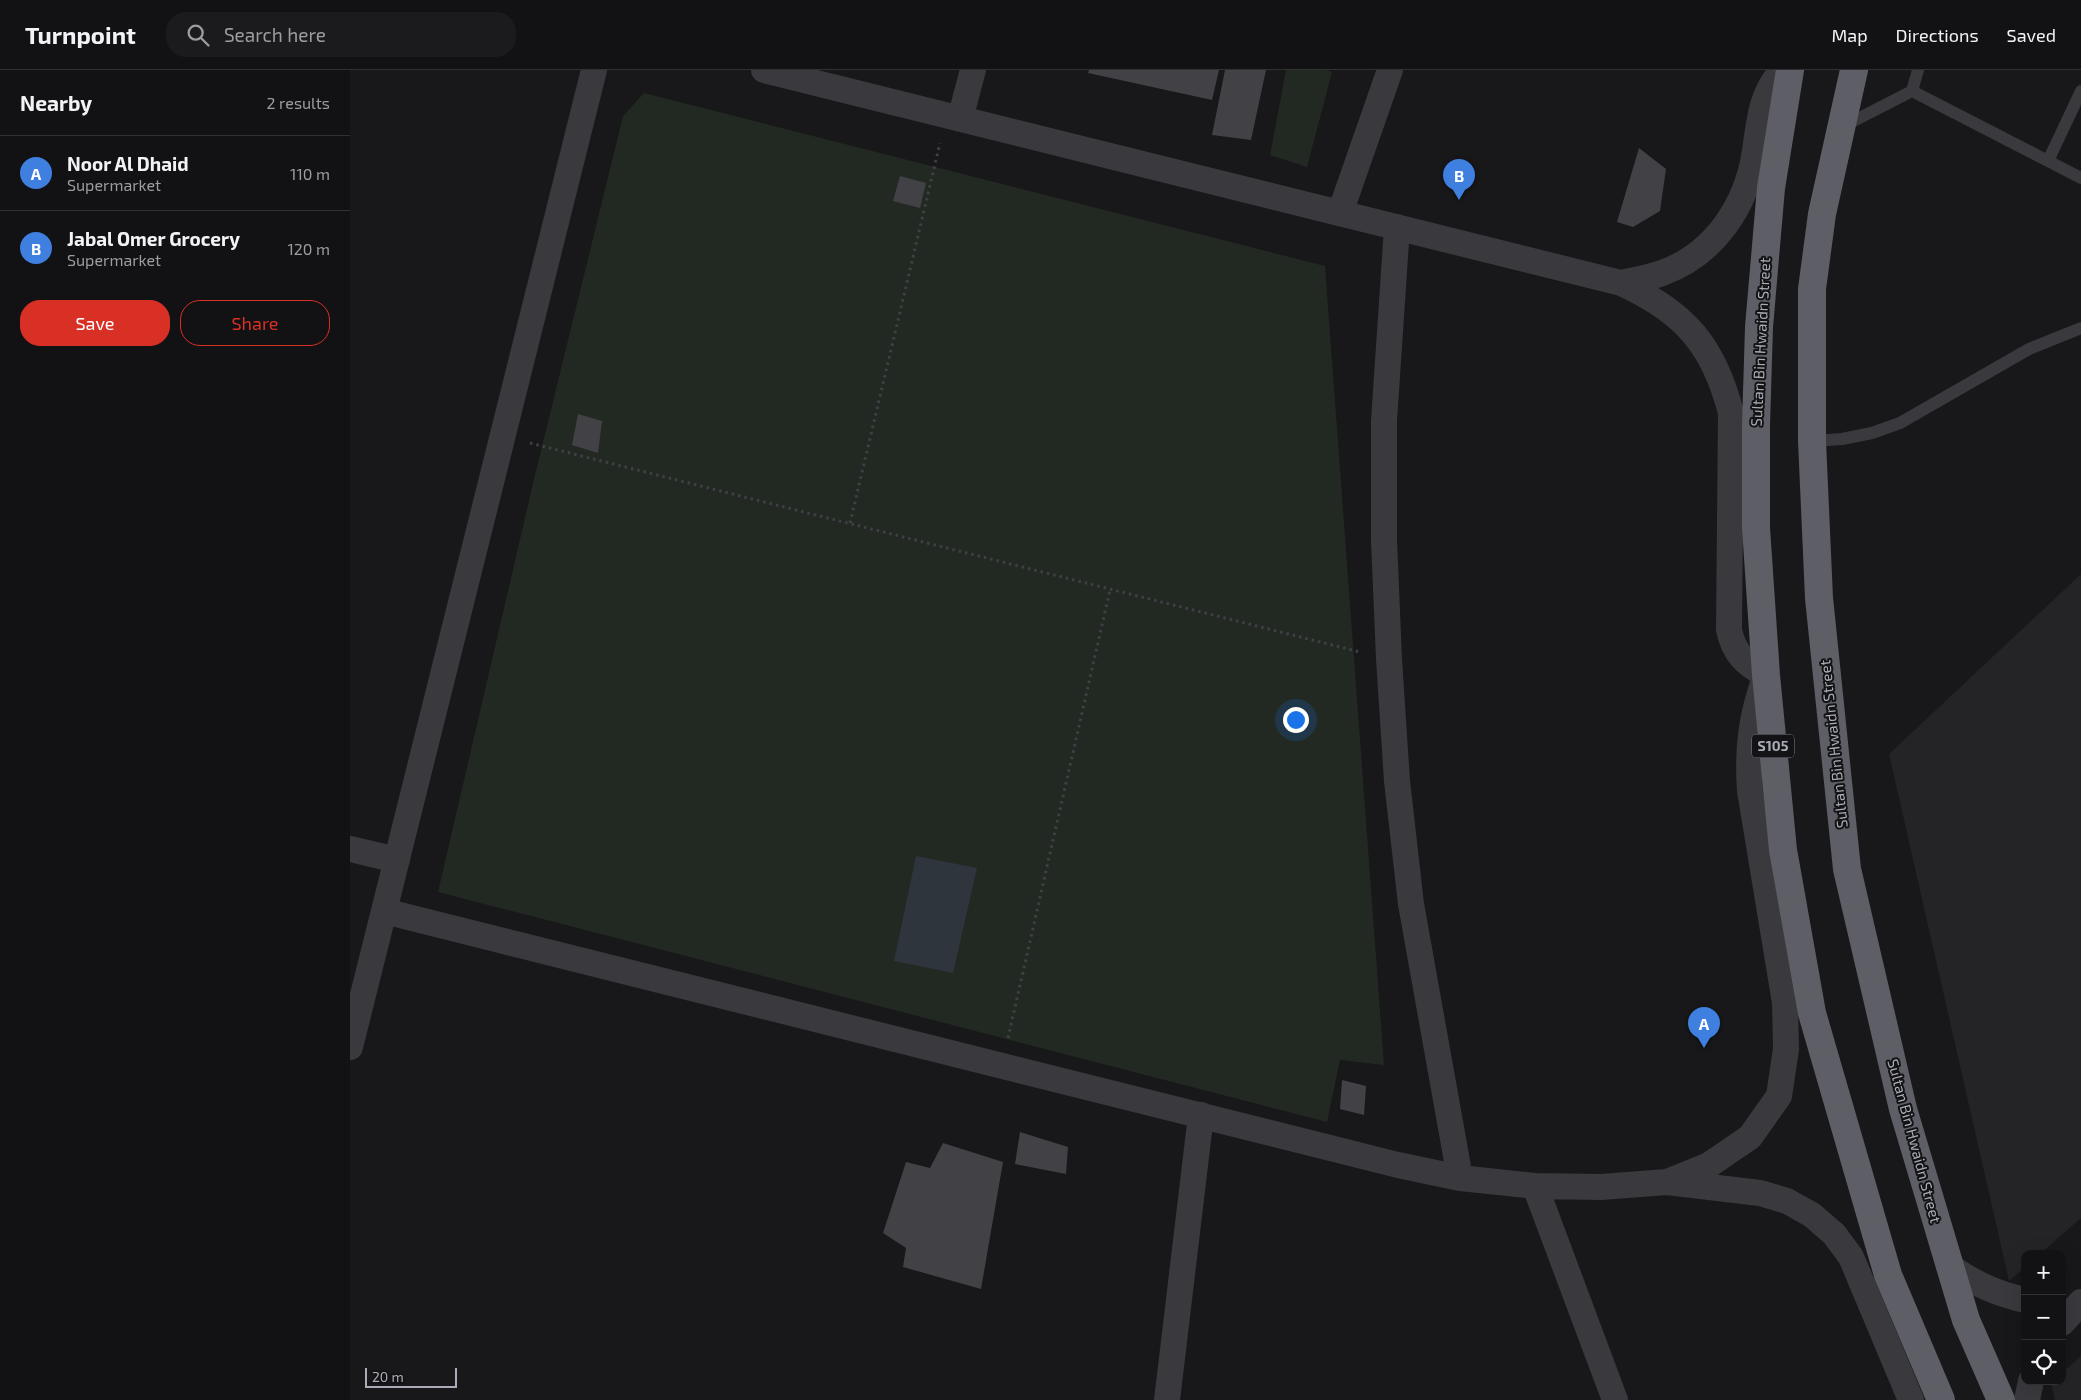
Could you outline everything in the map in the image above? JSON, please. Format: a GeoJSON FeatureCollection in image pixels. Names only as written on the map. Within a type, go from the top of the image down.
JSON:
{"type":"FeatureCollection","features":[{"type":"Feature","properties":{"kind":"highway","name":"Sultan Bin Hwaidn Street"},"geometry":{"type":"LineString","coordinates":[[1790,70],[1771,188],[1759,327],[1756,528],[1766,675],[1783,850],[1812,1013],[1888,1275],[1941,1400]]}},
{"type":"Feature","properties":{"kind":"highway","name":"Sultan Bin Hwaidn Street"},"geometry":{"type":"LineString","coordinates":[[1854,70],[1822,214],[1812,289],[1812,440],[1819,598],[1847,869],[1902,1109],[1948,1266],[1966,1320],[2001,1400]]}},
{"type":"Feature","properties":{"kind":"street"},"geometry":{"type":"LineString","coordinates":[[350,1047],[594,70]]}},
{"type":"Feature","properties":{"kind":"street"},"geometry":{"type":"LineString","coordinates":[[764,70],[1621,283],[1648,296],[1673,312],[1694,334],[1711,358],[1724,385],[1731,413],[1729,630],[1731,641],[1739,656],[1750,667],[1766,675],[1752,720],[1748,760],[1750,791],[1785,1003],[1786,1049],[1779,1096],[1750,1137],[1709,1165],[1666,1182]]}},
{"type":"Feature","properties":{"kind":"street"},"geometry":{"type":"LineString","coordinates":[[954,117],[973,70]]}},
{"type":"Feature","properties":{"kind":"street"},"geometry":{"type":"LineString","coordinates":[[1340,213],[1390,70]]}},
{"type":"Feature","properties":{"kind":"street"},"geometry":{"type":"LineString","coordinates":[[1621,283],[1663,273],[1689,258],[1719,236],[1739,206],[1752,171],[1763,103],[1771,85],[1783,70]]}},
{"type":"Feature","properties":{"kind":"street"},"geometry":{"type":"LineString","coordinates":[[1397,227],[1384,421],[1384,540],[1388,659],[1397,781],[1411,904],[1460,1178]]}},
{"type":"Feature","properties":{"kind":"street"},"geometry":{"type":"LineString","coordinates":[[350,849],[397,860]]}},
{"type":"Feature","properties":{"kind":"street"},"geometry":{"type":"LineString","coordinates":[[384,911],[1398,1165],[1460,1178],[1534,1186],[1601,1188],[1666,1182],[1760,1193],[1778,1198],[1812,1215],[1834,1234],[1851,1257],[1911,1400]]}},
{"type":"Feature","properties":{"kind":"street"},"geometry":{"type":"LineString","coordinates":[[1167,1400],[1201,1115]]}},
{"type":"Feature","properties":{"kind":"street"},"geometry":{"type":"LineString","coordinates":[[1534,1186],[1615,1400]]}},
{"type":"Feature","properties":{"kind":"street"},"geometry":{"type":"LineString","coordinates":[[1948,1266],[1973,1283],[2001,1295],[2021,1299]]}},
{"type":"Feature","properties":{"kind":"street"},"geometry":{"type":"LineString","coordinates":[[2066,1300],[2081,1296]]}},
{"type":"Feature","properties":{"kind":"street"},"geometry":{"type":"LineString","coordinates":[[2066,1319],[2081,1302]]}},
{"type":"Feature","properties":{"kind":"street"},"geometry":{"type":"LineString","coordinates":[[2027,1400],[2030,1385]]}},
{"type":"Feature","properties":{"kind":"lane"},"geometry":{"type":"LineString","coordinates":[[1840,128],[1912,90],[1918,70]]}},
{"type":"Feature","properties":{"kind":"lane"},"geometry":{"type":"LineString","coordinates":[[1912,90],[2081,178]]}},
{"type":"Feature","properties":{"kind":"lane"},"geometry":{"type":"LineString","coordinates":[[2048,161],[2081,91]]}},
{"type":"Feature","properties":{"kind":"lane"},"geometry":{"type":"LineString","coordinates":[[1812,440],[1842,439],[1865,435],[1900,423],[2029,349],[2081,328]]}},
{"type":"Feature","properties":{"kind":"path"},"geometry":{"type":"LineString","coordinates":[[850,523],[954,117]]}},
{"type":"Feature","properties":{"kind":"path"},"geometry":{"type":"LineString","coordinates":[[502,436],[1388,659]]}},
{"type":"Feature","properties":{"kind":"path"},"geometry":{"type":"LineString","coordinates":[[1002,1065],[1110,590]]}},
{"type":"Feature","properties":{"kind":"shaded area"},"geometry":{"type":"Polygon","coordinates":[[[1286,70],[1326,70],[1332,72],[1307,167],[1270,155],[1286,70]]]}},
{"type":"Feature","properties":{"kind":"shaded area"},"geometry":{"type":"Polygon","coordinates":[[[644,93],[1325,266],[1384,1065],[1340,1060],[1327,1122],[438,892],[535,475],[623,116],[644,93]]]}},
{"type":"Feature","properties":{"kind":"shaded area"},"geometry":{"type":"Polygon","coordinates":[[[2081,574],[2081,1218],[2045,1250],[2021,1250],[2021,1270],[2009,1281],[1889,754],[2081,574]]]}},
{"type":"Feature","properties":{"kind":"shaded area"},"geometry":{"type":"Polygon","coordinates":[[[916,856],[977,868],[953,973],[894,961],[916,856]]]}},
{"type":"Feature","properties":{"kind":"shaded area"},"geometry":{"type":"Polygon","coordinates":[[[2081,1356],[2081,1400],[2055,1400],[2051,1385],[2066,1385],[2066,1369],[2081,1356]]]}},
{"type":"Feature","properties":{"kind":"building"},"geometry":{"type":"Polygon","coordinates":[[[1089,70],[1219,70],[1212,100],[1088,73],[1089,70]]]}},
{"type":"Feature","properties":{"kind":"building"},"geometry":{"type":"Polygon","coordinates":[[[1225,70],[1266,70],[1251,140],[1212,135],[1225,70]]]}},
{"type":"Feature","properties":{"kind":"building"},"geometry":{"type":"Polygon","coordinates":[[[1639,148],[1666,169],[1660,211],[1633,227],[1617,222],[1639,148]]]}},
{"type":"Feature","properties":{"kind":"building"},"geometry":{"type":"Polygon","coordinates":[[[900,176],[926,183],[920,208],[893,201],[900,176]]]}},
{"type":"Feature","properties":{"kind":"building"},"geometry":{"type":"Polygon","coordinates":[[[578,414],[602,421],[598,453],[572,445],[578,414]]]}},
{"type":"Feature","properties":{"kind":"building"},"geometry":{"type":"Polygon","coordinates":[[[1342,1080],[1366,1086],[1364,1115],[1340,1109],[1342,1080]]]}},
{"type":"Feature","properties":{"kind":"building"},"geometry":{"type":"Polygon","coordinates":[[[1020,1132],[1068,1147],[1066,1174],[1015,1164],[1020,1132]]]}},
{"type":"Feature","properties":{"kind":"building"},"geometry":{"type":"Polygon","coordinates":[[[943,1143],[1003,1162],[981,1289],[903,1267],[906,1248],[883,1233],[906,1162],[930,1168],[943,1143]]]}},
{"type":"Feature","properties":{"kind":"place","name":"Jabal Omer Grocery"},"geometry":{"type":"Point","coordinates":[1459,200]}},
{"type":"Feature","properties":{"kind":"place","name":"Noor Al Dhaid"},"geometry":{"type":"Point","coordinates":[1704,1048]}}]}
